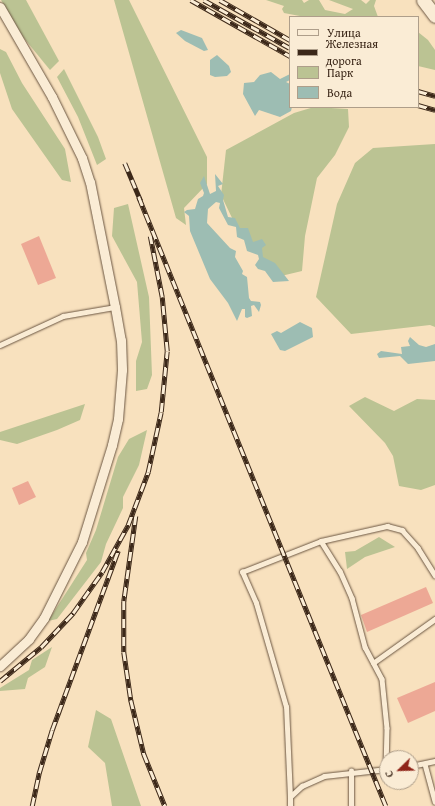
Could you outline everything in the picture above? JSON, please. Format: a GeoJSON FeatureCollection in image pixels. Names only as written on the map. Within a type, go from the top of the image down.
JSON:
{"type":"FeatureCollection","features":[{"type":"Feature","properties":{"kind":"main road"},"geometry":{"type":"LineString","coordinates":[[423,0],[435,16]]}},
{"type":"Feature","properties":{"kind":"street"},"geometry":{"type":"LineString","coordinates":[[0,7],[52,96],[82,158],[90,182],[121,340],[121,395],[118,419],[103,477],[82,542],[56,597],[29,639],[0,666]]}},
{"type":"Feature","properties":{"kind":"lane"},"geometry":{"type":"LineString","coordinates":[[0,345],[64,316],[115,307]]}},
{"type":"Feature","properties":{"kind":"lane"},"geometry":{"type":"LineString","coordinates":[[290,806],[286,707],[256,603],[242,572],[321,541],[387,526],[402,530],[418,548],[435,575]]}},
{"type":"Feature","properties":{"kind":"lane"},"geometry":{"type":"LineString","coordinates":[[321,541],[340,571],[352,598],[365,647],[382,679],[387,728],[386,750]]}},
{"type":"Feature","properties":{"kind":"lane"},"geometry":{"type":"LineString","coordinates":[[373,663],[435,619]]}},
{"type":"Feature","properties":{"kind":"lane"},"geometry":{"type":"LineString","coordinates":[[419,765],[435,761]]}},
{"type":"Feature","properties":{"kind":"lane"},"geometry":{"type":"LineString","coordinates":[[425,764],[435,802]]}},
{"type":"Feature","properties":{"kind":"lane"},"geometry":{"type":"LineString","coordinates":[[290,797],[302,786],[324,776],[351,771],[379,769]]}},
{"type":"Feature","properties":{"kind":"lane"},"geometry":{"type":"LineString","coordinates":[[351,771],[351,806]]}},
{"type":"Feature","properties":{"kind":"green space"},"geometry":{"type":"Polygon","coordinates":[[[1,0],[26,0],[59,61],[50,70],[23,37],[1,0]]]}},
{"type":"Feature","properties":{"kind":"green space"},"geometry":{"type":"Polygon","coordinates":[[[114,0],[129,0],[207,157],[207,184],[184,208],[186,225],[176,218],[114,0]]]}},
{"type":"Feature","properties":{"kind":"green space"},"geometry":{"type":"Polygon","coordinates":[[[266,0],[302,0],[304,3],[309,0],[319,0],[325,10],[345,14],[353,9],[329,0],[361,0],[366,4],[370,0],[376,0],[374,6],[378,16],[300,16],[284,13],[282,9],[284,6],[266,0]]]}},
{"type":"Feature","properties":{"kind":"green space"},"geometry":{"type":"Polygon","coordinates":[[[419,33],[428,40],[435,50],[435,70],[419,66],[419,33]]]}},
{"type":"Feature","properties":{"kind":"green space"},"geometry":{"type":"Polygon","coordinates":[[[0,49],[6,52],[22,83],[65,149],[71,182],[62,180],[12,109],[0,73],[0,49]]]}},
{"type":"Feature","properties":{"kind":"green space"},"geometry":{"type":"Polygon","coordinates":[[[64,69],[98,137],[106,159],[97,165],[78,117],[57,77],[64,69]]]}},
{"type":"Feature","properties":{"kind":"green space"},"geometry":{"type":"Polygon","coordinates":[[[311,108],[348,109],[349,127],[335,155],[317,178],[305,236],[302,271],[281,276],[253,249],[234,222],[221,195],[226,150],[294,113],[311,108]]]}},
{"type":"Feature","properties":{"kind":"green space"},"geometry":{"type":"Polygon","coordinates":[[[435,144],[435,327],[430,325],[351,334],[316,297],[337,204],[355,163],[373,148],[435,144]]]}},
{"type":"Feature","properties":{"kind":"green space"},"geometry":{"type":"Polygon","coordinates":[[[128,204],[149,297],[152,375],[147,389],[136,391],[136,361],[142,342],[137,282],[112,236],[114,208],[128,204]]]}},
{"type":"Feature","properties":{"kind":"green space"},"geometry":{"type":"Polygon","coordinates":[[[365,397],[394,411],[417,399],[435,400],[435,485],[421,490],[399,486],[393,456],[385,443],[349,406],[365,397]]]}},
{"type":"Feature","properties":{"kind":"green space"},"geometry":{"type":"Polygon","coordinates":[[[85,404],[80,420],[57,430],[17,444],[0,440],[0,432],[85,404]]]}},
{"type":"Feature","properties":{"kind":"green space"},"geometry":{"type":"Polygon","coordinates":[[[147,430],[139,465],[123,497],[123,508],[106,544],[101,562],[57,619],[48,621],[87,560],[86,553],[96,530],[118,457],[129,439],[147,430]]]}},
{"type":"Feature","properties":{"kind":"green space"},"geometry":{"type":"Polygon","coordinates":[[[379,537],[395,547],[365,557],[347,569],[345,552],[355,551],[379,537]]]}},
{"type":"Feature","properties":{"kind":"green space"},"geometry":{"type":"Polygon","coordinates":[[[52,647],[45,667],[28,678],[25,689],[0,691],[0,688],[29,670],[32,660],[52,647]]]}},
{"type":"Feature","properties":{"kind":"green space"},"geometry":{"type":"Polygon","coordinates":[[[96,710],[111,719],[141,806],[112,806],[105,763],[88,747],[96,710]]]}},
{"type":"Feature","properties":{"kind":"water"},"geometry":{"type":"Polygon","coordinates":[[[181,30],[202,38],[208,50],[204,51],[185,41],[176,33],[181,30]]]}},
{"type":"Feature","properties":{"kind":"water"},"geometry":{"type":"Polygon","coordinates":[[[217,55],[229,66],[231,72],[227,76],[215,77],[210,75],[210,60],[217,55]]]}},
{"type":"Feature","properties":{"kind":"water"},"geometry":{"type":"Polygon","coordinates":[[[271,72],[280,79],[289,74],[289,80],[286,82],[289,84],[289,108],[292,108],[291,111],[280,117],[259,110],[255,116],[243,94],[244,83],[254,82],[260,75],[271,72]]]}},
{"type":"Feature","properties":{"kind":"water"},"geometry":{"type":"Polygon","coordinates":[[[215,174],[223,184],[218,186],[224,195],[223,200],[228,217],[235,218],[240,228],[248,228],[253,242],[262,239],[266,245],[262,248],[263,257],[275,263],[289,281],[273,282],[265,271],[258,269],[255,265],[259,259],[258,255],[247,251],[244,240],[237,237],[236,227],[228,225],[219,208],[220,203],[216,202],[208,209],[207,223],[230,248],[236,251],[235,257],[243,271],[242,274],[247,277],[249,298],[251,301],[260,302],[261,305],[259,312],[254,305],[251,306],[252,316],[247,318],[245,317],[245,309],[242,309],[237,321],[228,303],[210,279],[190,231],[189,216],[184,212],[195,209],[198,199],[203,196],[204,193],[200,183],[204,176],[210,194],[216,191],[215,174]]]}},
{"type":"Feature","properties":{"kind":"water"},"geometry":{"type":"Polygon","coordinates":[[[300,322],[312,328],[313,337],[285,351],[280,350],[271,334],[277,331],[281,333],[300,322]]]}},
{"type":"Feature","properties":{"kind":"water"},"geometry":{"type":"Polygon","coordinates":[[[410,337],[419,345],[426,347],[435,344],[435,361],[408,364],[400,356],[379,358],[377,354],[381,351],[402,354],[401,347],[410,346],[408,341],[410,337]]]}},
{"type":"Feature","properties":{"kind":"building"},"geometry":{"type":"Polygon","coordinates":[[[39,236],[56,278],[38,285],[21,244],[39,236]]]}},
{"type":"Feature","properties":{"kind":"building"},"geometry":{"type":"Polygon","coordinates":[[[28,481],[36,497],[19,505],[12,488],[28,481]]]}},
{"type":"Feature","properties":{"kind":"building"},"geometry":{"type":"Polygon","coordinates":[[[426,587],[433,603],[367,632],[361,615],[426,587]]]}},
{"type":"Feature","properties":{"kind":"building"},"geometry":{"type":"Polygon","coordinates":[[[435,682],[435,711],[408,723],[397,698],[435,682]]]}},
{"type":"Feature","properties":{"kind":"railway"},"geometry":{"type":"LineString","coordinates":[[191,0],[289,55]]}},
{"type":"Feature","properties":{"kind":"railway"},"geometry":{"type":"LineString","coordinates":[[204,0],[289,47]]}},
{"type":"Feature","properties":{"kind":"railway"},"geometry":{"type":"LineString","coordinates":[[220,0],[289,39]]}},
{"type":"Feature","properties":{"kind":"railway"},"geometry":{"type":"LineString","coordinates":[[419,91],[435,96]]}},
{"type":"Feature","properties":{"kind":"railway"},"geometry":{"type":"LineString","coordinates":[[419,105],[435,110]]}},
{"type":"Feature","properties":{"kind":"railway"},"geometry":{"type":"LineString","coordinates":[[125,163],[141,201]]}},
{"type":"Feature","properties":{"kind":"railway"},"geometry":{"type":"LineString","coordinates":[[139,197],[386,806]]}},
{"type":"Feature","properties":{"kind":"railway"},"geometry":{"type":"LineString","coordinates":[[0,681],[41,647],[73,613],[102,572],[128,525],[148,472],[161,412],[167,351],[162,297],[150,236]]}},
{"type":"Feature","properties":{"kind":"railway"},"geometry":{"type":"LineString","coordinates":[[136,516],[124,601],[124,652],[131,700],[144,754],[165,806]]}},
{"type":"Feature","properties":{"kind":"railway"},"geometry":{"type":"LineString","coordinates":[[32,806],[39,773],[52,730],[118,551]]}}]}
